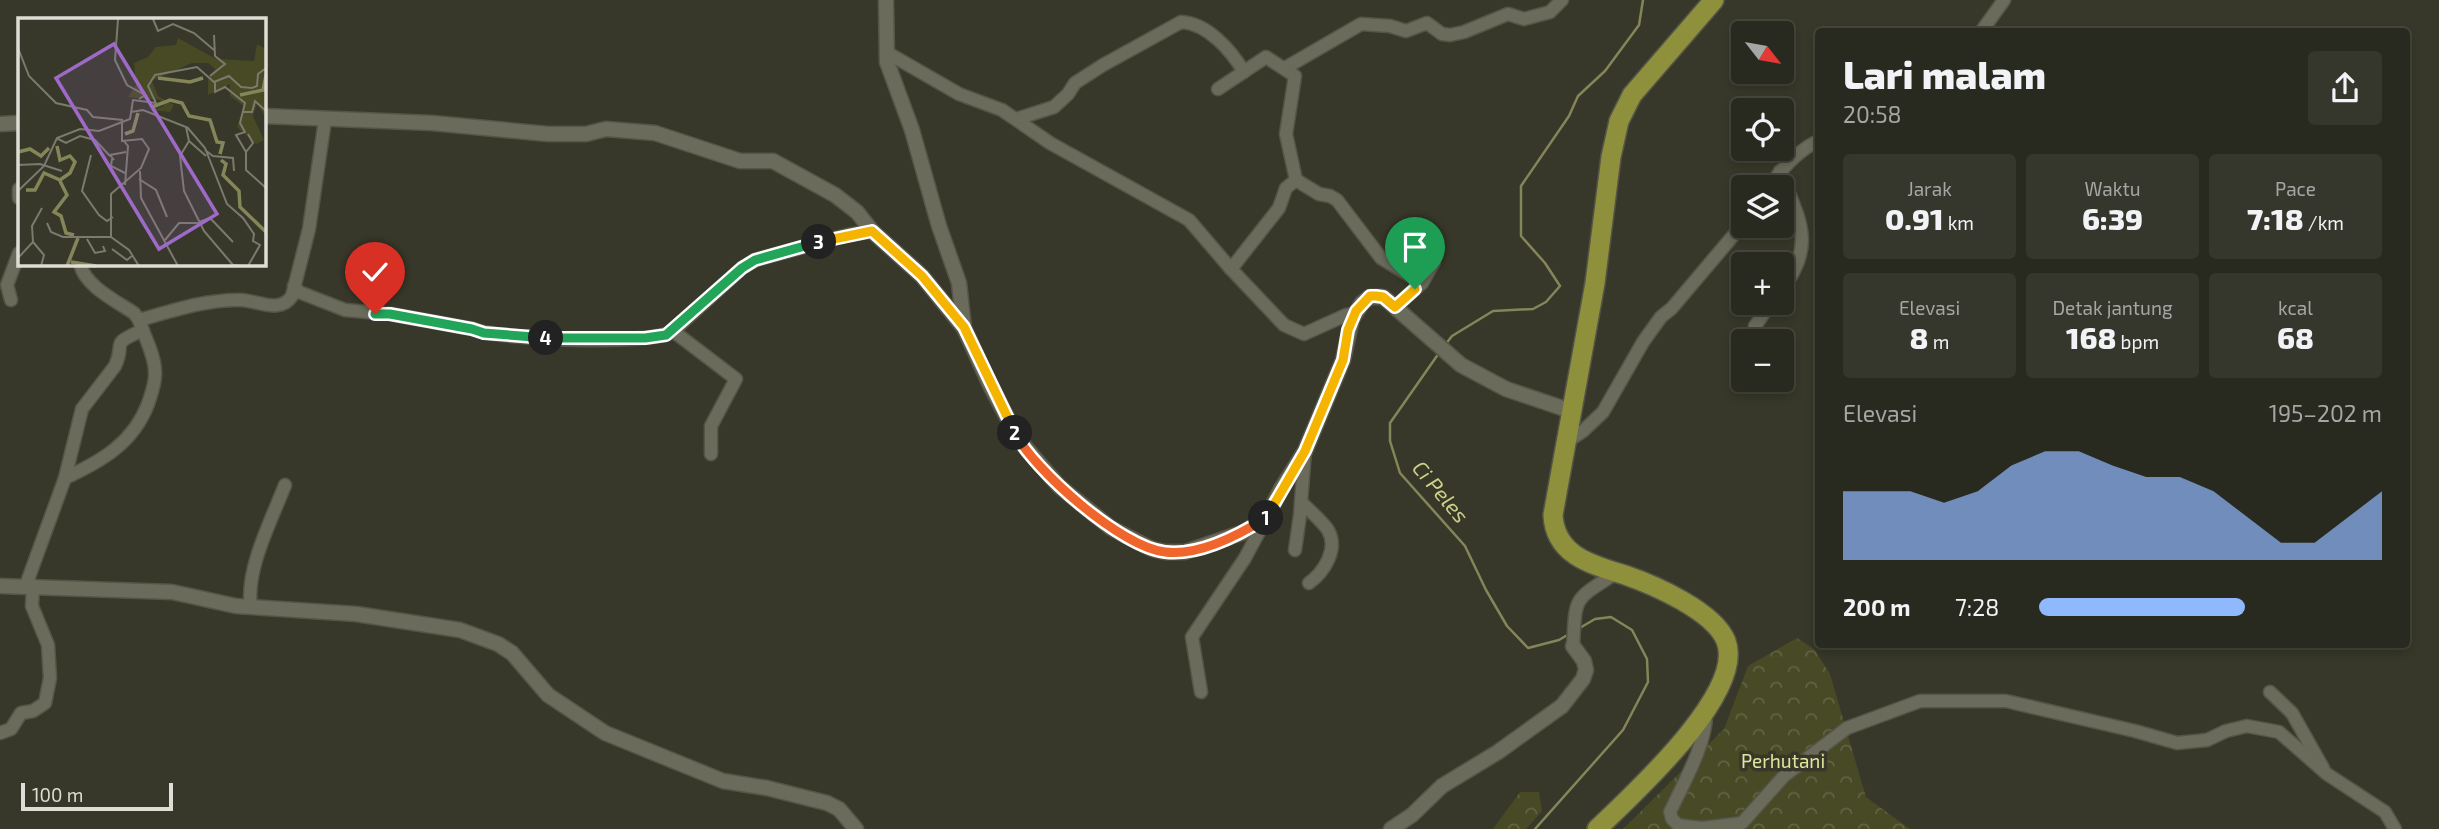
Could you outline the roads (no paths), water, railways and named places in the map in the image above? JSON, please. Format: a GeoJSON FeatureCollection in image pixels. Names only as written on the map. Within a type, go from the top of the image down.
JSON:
{"type":"FeatureCollection","features":[{"type":"Feature","properties":{"kind":"highway"},"geometry":{"type":"LineString","coordinates":[[1597,829],[1664,763],[1690,732],[1721,681],[1729,653],[1722,633],[1697,610],[1645,583],[1576,557],[1556,535],[1553,515],[1595,283],[1611,157],[1619,121],[1640,86],[1714,0]]}},
{"type":"Feature","properties":{"kind":"street"},"geometry":{"type":"LineString","coordinates":[[886,0],[886,52],[959,283],[964,327]]}},
{"type":"Feature","properties":{"kind":"street"},"geometry":{"type":"LineString","coordinates":[[1285,68],[1363,23],[1406,31],[1427,23],[1442,34],[1450,35],[1508,14],[1524,19],[1550,12],[1562,0]]}},
{"type":"Feature","properties":{"kind":"street"},"geometry":{"type":"LineString","coordinates":[[1984,28],[2004,0]]}},
{"type":"Feature","properties":{"kind":"street"},"geometry":{"type":"LineString","coordinates":[[1016,119],[1054,107],[1075,83],[1181,22],[1194,22],[1208,32],[1235,58],[1244,72]]}},
{"type":"Feature","properties":{"kind":"street"},"geometry":{"type":"LineString","coordinates":[[886,52],[959,94],[995,106],[1050,143],[1189,220],[1284,325],[1304,334],[1346,315],[1355,314]]}},
{"type":"Feature","properties":{"kind":"street"},"geometry":{"type":"LineString","coordinates":[[1219,89],[1266,57],[1295,76],[1286,134],[1296,180],[1337,200],[1381,258],[1422,283]]}},
{"type":"Feature","properties":{"kind":"street"},"geometry":{"type":"LineString","coordinates":[[266,116],[432,123],[548,134],[586,134],[606,129],[654,133],[740,161],[773,160],[846,202],[872,231],[922,276],[964,327],[1018,440],[1059,486],[1111,528],[1153,549],[1185,552],[1244,532],[1267,517]]}},
{"type":"Feature","properties":{"kind":"street"},"geometry":{"type":"LineString","coordinates":[[0,733],[11,729],[21,713],[33,711],[45,703],[48,694],[51,678],[48,645],[32,606],[30,585],[65,478],[82,409],[118,361],[118,345],[141,325],[203,303],[242,300],[284,305],[292,296],[309,229],[325,120]]}},
{"type":"Feature","properties":{"kind":"street"},"geometry":{"type":"LineString","coordinates":[[0,124],[18,124]]}},
{"type":"Feature","properties":{"kind":"street"},"geometry":{"type":"LineString","coordinates":[[1777,175],[1804,147],[1815,142]]}},
{"type":"Feature","properties":{"kind":"street"},"geometry":{"type":"LineString","coordinates":[[1780,171],[1801,226],[1802,256],[1794,273]]}},
{"type":"Feature","properties":{"kind":"street"},"geometry":{"type":"LineString","coordinates":[[1231,268],[1279,208],[1286,188],[1296,180]]}},
{"type":"Feature","properties":{"kind":"street"},"geometry":{"type":"LineString","coordinates":[[294,286],[299,292],[345,310],[390,314],[484,333],[534,338],[645,338],[666,335],[673,331],[742,268],[755,260],[872,231]]}},
{"type":"Feature","properties":{"kind":"street"},"geometry":{"type":"LineString","coordinates":[[1565,443],[1603,412],[1643,342],[1661,317],[1731,238]]}},
{"type":"Feature","properties":{"kind":"street"},"geometry":{"type":"LineString","coordinates":[[11,300],[7,285],[18,256]]}},
{"type":"Feature","properties":{"kind":"street"},"geometry":{"type":"LineString","coordinates":[[1395,307],[1422,283],[1434,262]]}},
{"type":"Feature","properties":{"kind":"street"},"geometry":{"type":"LineString","coordinates":[[65,478],[116,451],[142,420],[151,397],[156,372],[141,325],[134,313],[92,282],[82,273],[80,266]]}},
{"type":"Feature","properties":{"kind":"street"},"geometry":{"type":"LineString","coordinates":[[1201,692],[1192,637],[1245,558],[1281,489],[1305,451],[1343,360],[1348,330],[1355,314],[1370,296],[1383,297],[1461,365],[1506,389],[1572,405],[1582,417],[1583,431]]}},
{"type":"Feature","properties":{"kind":"street"},"geometry":{"type":"LineString","coordinates":[[1755,326],[1763,315]]}},
{"type":"Feature","properties":{"kind":"street"},"geometry":{"type":"LineString","coordinates":[[673,331],[736,379],[711,426],[711,454]]}},
{"type":"Feature","properties":{"kind":"street"},"geometry":{"type":"LineString","coordinates":[[1295,550],[1305,451]]}},
{"type":"Feature","properties":{"kind":"street"},"geometry":{"type":"LineString","coordinates":[[250,607],[249,590],[254,569],[285,485]]}},
{"type":"Feature","properties":{"kind":"street"},"geometry":{"type":"LineString","coordinates":[[1301,502],[1327,528],[1332,538],[1330,556],[1318,577],[1309,583]]}},
{"type":"Feature","properties":{"kind":"street"},"geometry":{"type":"LineString","coordinates":[[1391,829],[1412,815],[1442,786],[1498,752],[1562,706],[1583,679],[1586,670],[1573,646],[1576,604],[1583,594],[1616,573]]}},
{"type":"Feature","properties":{"kind":"street"},"geometry":{"type":"LineString","coordinates":[[0,586],[172,592],[250,607],[356,614],[460,630],[498,644],[512,653],[548,695],[605,733],[723,781],[767,788],[827,803],[839,809],[856,829]]}},
{"type":"Feature","properties":{"kind":"street"},"geometry":{"type":"LineString","coordinates":[[2270,692],[2292,713],[2327,774]]}},
{"type":"Feature","properties":{"kind":"street"},"geometry":{"type":"LineString","coordinates":[[1706,708],[1704,730],[1670,811],[1672,819],[1678,825],[1702,828],[1742,823],[1784,776],[1847,728],[1920,701],[2006,701],[2177,743],[2207,740],[2247,726],[2270,729],[2284,736],[2327,774],[2385,812],[2395,829]]}},
{"type":"Feature","properties":{"kind":"waterway","name":"Ci Peles"},"geometry":{"type":"LineString","coordinates":[[1445,345],[1452,336],[1493,311],[1533,309],[1546,302],[1560,286],[1545,263],[1521,236],[1521,186],[1569,116],[1578,96],[1605,71],[1639,25],[1643,0]]}},
{"type":"Feature","properties":{"kind":"waterway","name":"Ci Peles"},"geometry":{"type":"LineString","coordinates":[[1439,353],[1390,423],[1390,441],[1400,473],[1465,546],[1507,626],[1528,648],[1559,640],[1569,634]]}},
{"type":"Feature","properties":{"kind":"waterway","name":"Ci Peles"},"geometry":{"type":"LineString","coordinates":[[1535,829],[1623,730],[1648,682],[1647,659],[1632,630],[1611,617],[1595,619],[1578,629]]}},
{"type":"Feature","properties":{"kind":"park label","name":"Perhutani"},"geometry":{"type":"Point","coordinates":[1783,761]}}]}
